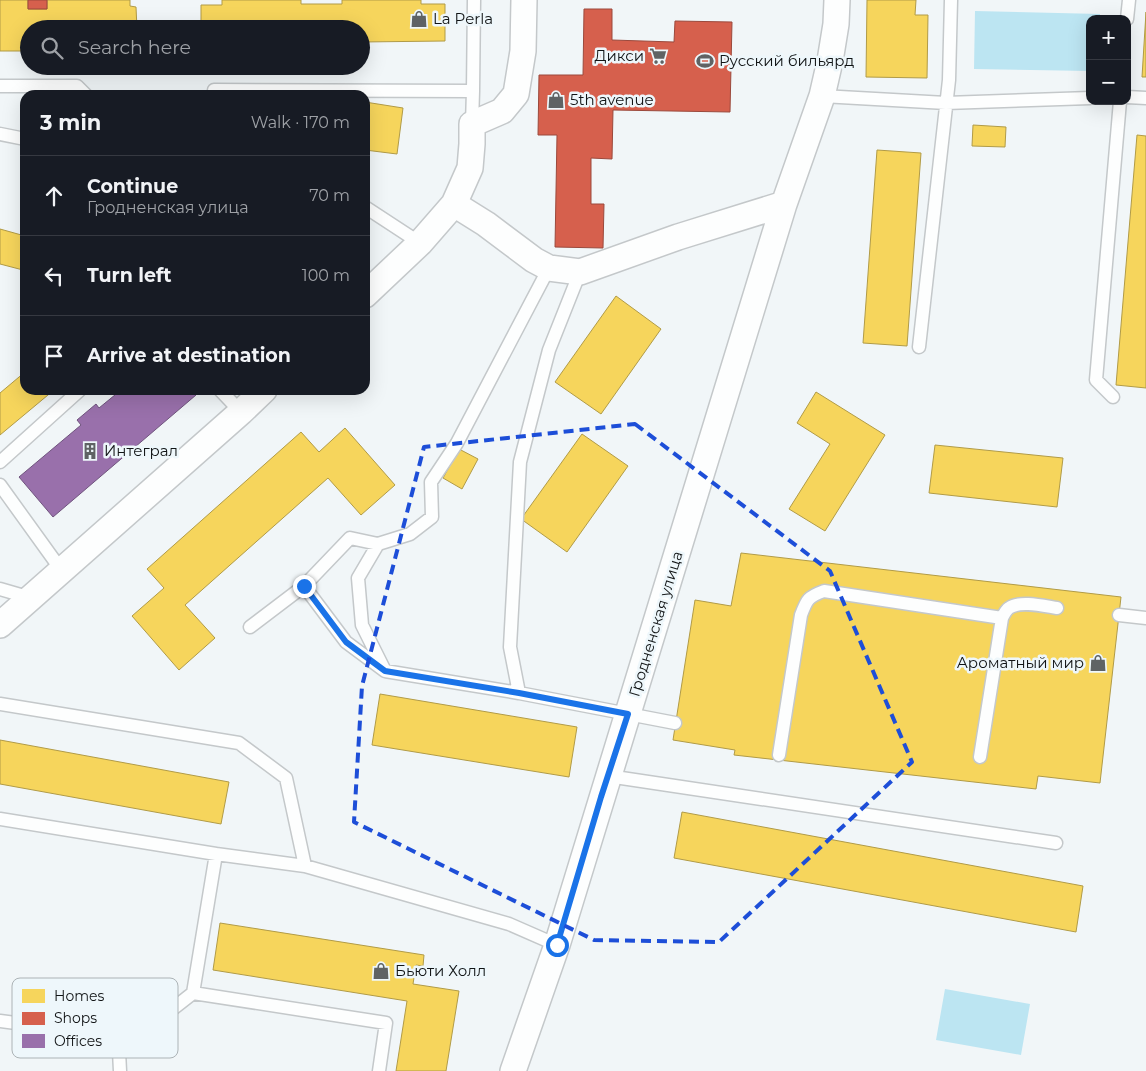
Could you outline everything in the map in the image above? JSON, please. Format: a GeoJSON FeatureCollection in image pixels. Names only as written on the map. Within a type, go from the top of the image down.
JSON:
{"type":"FeatureCollection","features":[{"type":"Feature","properties":{"kind":"street"},"geometry":{"type":"LineString","coordinates":[[370,290],[420,243],[454,204],[470,168],[472,124],[502,111],[516,94],[523,51],[524,0]]}},
{"type":"Feature","properties":{"kind":"street","name":"Гродненская улица"},"geometry":{"type":"LineString","coordinates":[[514,1071],[557,945],[784,204],[822,96],[836,24],[837,0]]}},
{"type":"Feature","properties":{"kind":"street"},"geometry":{"type":"LineString","coordinates":[[454,204],[486,224],[534,260],[549,268],[580,272],[678,237],[784,204]]}},
{"type":"Feature","properties":{"kind":"street"},"geometry":{"type":"LineString","coordinates":[[0,626],[259,395]]}},
{"type":"Feature","properties":{"kind":"lane"},"geometry":{"type":"LineString","coordinates":[[472,124],[474,0]]}},
{"type":"Feature","properties":{"kind":"lane"},"geometry":{"type":"LineString","coordinates":[[919,347],[946,102],[951,0]]}},
{"type":"Feature","properties":{"kind":"lane"},"geometry":{"type":"LineString","coordinates":[[1127,15],[1129,0]]}},
{"type":"Feature","properties":{"kind":"lane"},"geometry":{"type":"LineString","coordinates":[[0,86],[77,86],[81,90]]}},
{"type":"Feature","properties":{"kind":"lane"},"geometry":{"type":"LineString","coordinates":[[370,91],[472,92]]}},
{"type":"Feature","properties":{"kind":"lane"},"geometry":{"type":"LineString","coordinates":[[822,96],[946,102],[1086,98]]}},
{"type":"Feature","properties":{"kind":"lane"},"geometry":{"type":"LineString","coordinates":[[1131,97],[1146,98]]}},
{"type":"Feature","properties":{"kind":"lane"},"geometry":{"type":"LineString","coordinates":[[1113,397],[1096,380],[1120,105]]}},
{"type":"Feature","properties":{"kind":"lane"},"geometry":{"type":"LineString","coordinates":[[0,134],[20,138]]}},
{"type":"Feature","properties":{"kind":"lane"},"geometry":{"type":"LineString","coordinates":[[370,210],[420,243]]}},
{"type":"Feature","properties":{"kind":"lane"},"geometry":{"type":"LineString","coordinates":[[250,627],[304,586],[350,538],[378,544],[410,534],[432,517],[431,482],[457,443],[549,268]]}},
{"type":"Feature","properties":{"kind":"lane"},"geometry":{"type":"LineString","coordinates":[[519,693],[510,647],[520,462],[548,350],[580,272]]}},
{"type":"Feature","properties":{"kind":"lane"},"geometry":{"type":"LineString","coordinates":[[0,462],[74,395]]}},
{"type":"Feature","properties":{"kind":"lane"},"geometry":{"type":"LineString","coordinates":[[225,395],[241,412]]}},
{"type":"Feature","properties":{"kind":"lane"},"geometry":{"type":"LineString","coordinates":[[0,485],[62,571]]}},
{"type":"Feature","properties":{"kind":"lane"},"geometry":{"type":"LineString","coordinates":[[378,544],[358,578],[362,625],[385,671]]}},
{"type":"Feature","properties":{"kind":"lane"},"geometry":{"type":"LineString","coordinates":[[304,586],[346,642],[385,671],[519,693],[675,723]]}},
{"type":"Feature","properties":{"kind":"lane"},"geometry":{"type":"LineString","coordinates":[[0,590],[32,598]]}},
{"type":"Feature","properties":{"kind":"lane"},"geometry":{"type":"LineString","coordinates":[[779,755],[801,614],[806,602],[813,595],[824,591],[1002,618]]}},
{"type":"Feature","properties":{"kind":"lane"},"geometry":{"type":"LineString","coordinates":[[980,757],[1002,618],[1006,610],[1016,604],[1057,608]]}},
{"type":"Feature","properties":{"kind":"lane"},"geometry":{"type":"LineString","coordinates":[[1119,615],[1146,618]]}},
{"type":"Feature","properties":{"kind":"lane"},"geometry":{"type":"LineString","coordinates":[[0,704],[239,743],[286,778],[305,866]]}},
{"type":"Feature","properties":{"kind":"lane"},"geometry":{"type":"LineString","coordinates":[[608,776],[1056,843]]}},
{"type":"Feature","properties":{"kind":"lane"},"geometry":{"type":"LineString","coordinates":[[0,819],[216,854],[305,866],[509,924],[557,945]]}},
{"type":"Feature","properties":{"kind":"lane"},"geometry":{"type":"LineString","coordinates":[[178,1005],[194,993],[216,854]]}},
{"type":"Feature","properties":{"kind":"lane"},"geometry":{"type":"LineString","coordinates":[[194,993],[386,1023],[379,1071]]}},
{"type":"Feature","properties":{"kind":"lane"},"geometry":{"type":"LineString","coordinates":[[119,1058],[120,1071]]}},
{"type":"Feature","properties":{"kind":"highlighted area"},"geometry":{"type":"Polygon","coordinates":[[[635,424],[830,571],[912,762],[719,942],[594,940],[354,822],[362,686],[424,447],[635,424]]]}},
{"type":"Feature","properties":{"kind":"shaded area"},"geometry":{"type":"Polygon","coordinates":[[[975,11],[1100,14],[1086,15],[1086,71],[974,69],[975,11]]]}},
{"type":"Feature","properties":{"kind":"shaded area"},"geometry":{"type":"Polygon","coordinates":[[[945,989],[1030,1004],[1021,1055],[936,1040],[945,989]]]}},
{"type":"Feature","properties":{"kind":"building: Homes"},"geometry":{"type":"Polygon","coordinates":[[[0,0],[28,0],[28,9],[47,9],[47,0],[130,0],[130,6],[136,7],[137,20],[20,20],[20,51],[0,51],[0,0]]]}},
{"type":"Feature","properties":{"kind":"building: Homes"},"geometry":{"type":"Polygon","coordinates":[[[222,0],[301,0],[301,4],[342,4],[342,0],[421,0],[421,4],[445,4],[445,41],[370,42],[370,20],[201,20],[201,5],[222,5],[222,0]]]}},
{"type":"Feature","properties":{"kind":"building: Homes"},"geometry":{"type":"Polygon","coordinates":[[[867,0],[916,0],[915,15],[928,15],[927,78],[866,77],[867,0]]]}},
{"type":"Feature","properties":{"kind":"building: Homes"},"geometry":{"type":"Polygon","coordinates":[[[1146,12],[1146,77],[1142,77],[1146,12]]]}},
{"type":"Feature","properties":{"kind":"building: Homes"},"geometry":{"type":"Polygon","coordinates":[[[370,103],[403,108],[397,154],[370,151],[370,103]]]}},
{"type":"Feature","properties":{"kind":"building: Homes"},"geometry":{"type":"Polygon","coordinates":[[[973,125],[1006,127],[1005,147],[972,146],[973,125]]]}},
{"type":"Feature","properties":{"kind":"building: Homes"},"geometry":{"type":"Polygon","coordinates":[[[1137,135],[1146,136],[1146,388],[1116,385],[1137,135]]]}},
{"type":"Feature","properties":{"kind":"building: Homes"},"geometry":{"type":"Polygon","coordinates":[[[877,150],[921,153],[907,346],[863,343],[877,150]]]}},
{"type":"Feature","properties":{"kind":"building: Homes"},"geometry":{"type":"Polygon","coordinates":[[[0,229],[20,235],[20,269],[0,264],[0,229]]]}},
{"type":"Feature","properties":{"kind":"building: Homes"},"geometry":{"type":"Polygon","coordinates":[[[616,296],[661,329],[601,414],[555,382],[616,296]]]}},
{"type":"Feature","properties":{"kind":"building: Homes"},"geometry":{"type":"Polygon","coordinates":[[[20,376],[20,395],[48,395],[0,435],[0,393],[20,376]]]}},
{"type":"Feature","properties":{"kind":"building: Homes"},"geometry":{"type":"Polygon","coordinates":[[[816,392],[885,435],[825,531],[789,509],[830,444],[797,423],[816,392]]]}},
{"type":"Feature","properties":{"kind":"building: Homes"},"geometry":{"type":"Polygon","coordinates":[[[345,428],[395,485],[361,515],[328,478],[185,605],[215,638],[179,670],[132,616],[164,588],[147,569],[301,432],[319,452],[345,428]]]}},
{"type":"Feature","properties":{"kind":"building: Homes"},"geometry":{"type":"Polygon","coordinates":[[[582,434],[628,466],[567,552],[521,519],[582,434]]]}},
{"type":"Feature","properties":{"kind":"building: Homes"},"geometry":{"type":"Polygon","coordinates":[[[935,445],[1063,458],[1057,507],[929,493],[935,445]]]}},
{"type":"Feature","properties":{"kind":"building: Homes"},"geometry":{"type":"Polygon","coordinates":[[[459,449],[478,459],[462,489],[443,478],[459,449]]]}},
{"type":"Feature","properties":{"kind":"building: Homes"},"geometry":{"type":"Polygon","coordinates":[[[741,553],[1121,597],[1100,783],[1038,776],[1036,789],[734,755],[735,750],[673,740],[695,600],[731,606],[741,553]]]}},
{"type":"Feature","properties":{"kind":"building: Homes"},"geometry":{"type":"Polygon","coordinates":[[[380,694],[577,727],[569,777],[372,745],[380,694]]]}},
{"type":"Feature","properties":{"kind":"building: Homes"},"geometry":{"type":"Polygon","coordinates":[[[0,740],[229,782],[221,824],[0,784],[0,740]]]}},
{"type":"Feature","properties":{"kind":"building: Homes"},"geometry":{"type":"Polygon","coordinates":[[[682,812],[1083,886],[1076,932],[674,858],[682,812]]]}},
{"type":"Feature","properties":{"kind":"building: Homes"},"geometry":{"type":"Polygon","coordinates":[[[220,923],[424,955],[423,966],[416,965],[413,984],[459,991],[446,1071],[396,1071],[407,1001],[213,970],[220,923]]]}},
{"type":"Feature","properties":{"kind":"building: Shops"},"geometry":{"type":"Polygon","coordinates":[[[28,0],[47,0],[47,9],[28,9],[28,0]]]}},
{"type":"Feature","properties":{"kind":"building: Shops"},"geometry":{"type":"Polygon","coordinates":[[[584,9],[612,9],[612,40],[674,42],[675,21],[732,22],[730,112],[613,110],[612,159],[591,158],[591,204],[604,204],[603,248],[555,247],[557,135],[538,135],[539,75],[583,75],[584,9]]]}},
{"type":"Feature","properties":{"kind":"building: Offices","name":"Интеграл"},"geometry":{"type":"Polygon","coordinates":[[[115,395],[196,395],[53,517],[19,477],[81,425],[77,420],[96,404],[99,408],[115,395]]]}},
{"type":"Feature","properties":{"kind":"place","name":"La Perla"},"geometry":{"type":"Point","coordinates":[419,19]}},
{"type":"Feature","properties":{"kind":"place","name":"Дикси"},"geometry":{"type":"Point","coordinates":[658,56]}},
{"type":"Feature","properties":{"kind":"place","name":"Русский бильярд"},"geometry":{"type":"Point","coordinates":[705,61]}},
{"type":"Feature","properties":{"kind":"place","name":"5th avenue"},"geometry":{"type":"Point","coordinates":[556,100]}},
{"type":"Feature","properties":{"kind":"place","name":"Интеграл"},"geometry":{"type":"Point","coordinates":[90,451]}},
{"type":"Feature","properties":{"kind":"place","name":"Ароматный мир"},"geometry":{"type":"Point","coordinates":[1098,663]}},
{"type":"Feature","properties":{"kind":"place","name":"Бьюти Холл"},"geometry":{"type":"Point","coordinates":[381,971]}},
{"type":"Feature","properties":{"kind":"route"},"geometry":{"type":"LineString","coordinates":[[304,586],[346,642],[385,671],[519,693],[628,714],[557,945]]}}]}
